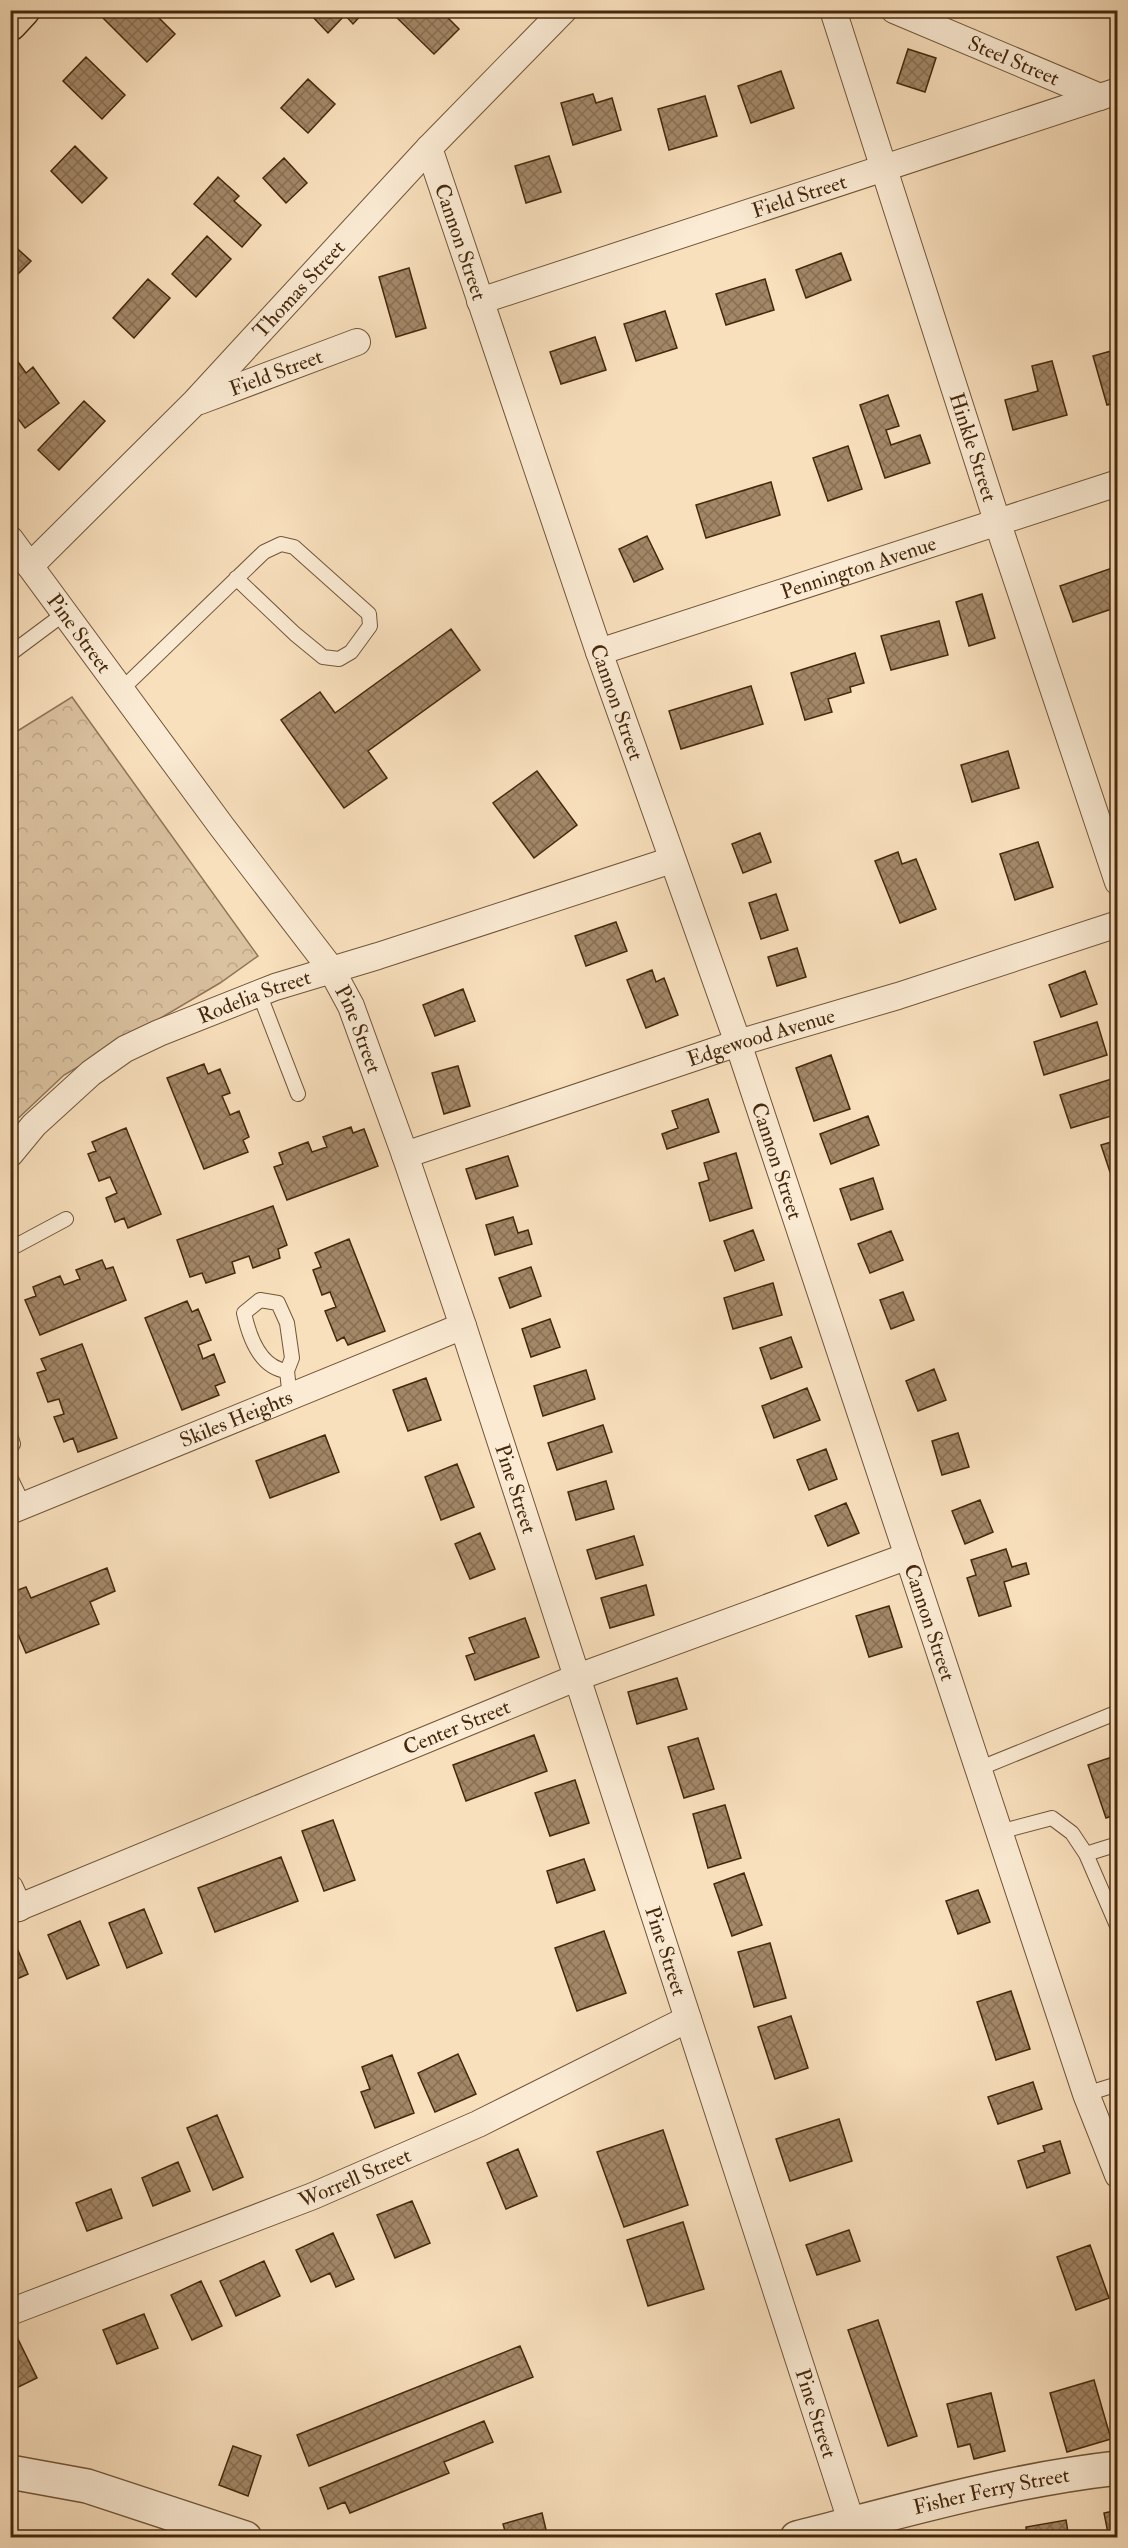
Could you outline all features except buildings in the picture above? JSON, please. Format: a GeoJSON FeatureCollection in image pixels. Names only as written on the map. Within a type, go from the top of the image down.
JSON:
{"type":"FeatureCollection","features":[{"type":"Feature","properties":{"kind":"main road"},"geometry":{"type":"LineString","coordinates":[[10,24],[23,10]]}},
{"type":"Feature","properties":{"kind":"street","name":"Thomas Street"},"geometry":{"type":"LineString","coordinates":[[30,566],[194,403],[429,148],[564,10]]}},
{"type":"Feature","properties":{"kind":"street","name":"Hinkle Street"},"geometry":{"type":"LineString","coordinates":[[833,10],[997,521],[1118,882]]}},
{"type":"Feature","properties":{"kind":"street","name":"Steel Street"},"geometry":{"type":"LineString","coordinates":[[894,10],[1109,94]]}},
{"type":"Feature","properties":{"kind":"street","name":"Field Street"},"geometry":{"type":"LineString","coordinates":[[480,301],[1109,94]]}},
{"type":"Feature","properties":{"kind":"street","name":"Cannon Street"},"geometry":{"type":"LineString","coordinates":[[429,148],[599,652],[738,1043],[1086,2094],[1118,2175]]}},
{"type":"Feature","properties":{"kind":"street","name":"Field Street"},"geometry":{"type":"LineString","coordinates":[[194,403],[357,342]]}},
{"type":"Feature","properties":{"kind":"street","name":"Pennington Avenue"},"geometry":{"type":"LineString","coordinates":[[599,652],[1118,483]]}},
{"type":"Feature","properties":{"kind":"street","name":"Pine Street"},"geometry":{"type":"LineString","coordinates":[[10,539],[222,827],[331,969],[351,1006],[463,1326],[852,2523]]}},
{"type":"Feature","properties":{"kind":"street","name":"Rodelia Street"},"geometry":{"type":"LineString","coordinates":[[10,1154],[34,1125],[91,1073],[125,1049],[260,993],[672,860]]}},
{"type":"Feature","properties":{"kind":"street","name":"Edgewood Avenue"},"geometry":{"type":"LineString","coordinates":[[405,1155],[738,1043],[898,996],[1118,924]]}},
{"type":"Feature","properties":{"kind":"street","name":"Skiles Heights"},"geometry":{"type":"LineString","coordinates":[[17,1508],[463,1326]]}},
{"type":"Feature","properties":{"kind":"street","name":"Center Street"},"geometry":{"type":"LineString","coordinates":[[13,1902],[578,1677],[908,1556]]}},
{"type":"Feature","properties":{"kind":"street","name":"Worrell Street"},"geometry":{"type":"LineString","coordinates":[[10,2312],[313,2196],[478,2124],[688,2019]]}},
{"type":"Feature","properties":{"kind":"street","name":"Fisher Ferry Street"},"geometry":{"type":"LineString","coordinates":[[797,2538],[999,2488],[1082,2472],[1118,2468]]}},
{"type":"Feature","properties":{"kind":"street"},"geometry":{"type":"LineString","coordinates":[[10,2472],[87,2486],[190,2518],[245,2538]]}},
{"type":"Feature","properties":{"kind":"lane"},"geometry":{"type":"LineString","coordinates":[[122,689],[236,578],[264,552],[280,544],[294,547],[369,614],[370,626],[351,652],[339,659],[323,657],[236,578]]}},
{"type":"Feature","properties":{"kind":"lane"},"geometry":{"type":"LineString","coordinates":[[10,654],[65,613]]}},
{"type":"Feature","properties":{"kind":"lane"},"geometry":{"type":"LineString","coordinates":[[260,993],[298,1094]]}},
{"type":"Feature","properties":{"kind":"lane"},"geometry":{"type":"LineString","coordinates":[[10,1249],[66,1219]]}},
{"type":"Feature","properties":{"kind":"lane"},"geometry":{"type":"LineString","coordinates":[[287,1371],[275,1370],[259,1353],[249,1334],[244,1313],[260,1300],[278,1303],[287,1323],[292,1358],[287,1371],[290,1398]]}},
{"type":"Feature","properties":{"kind":"lane"},"geometry":{"type":"LineString","coordinates":[[10,1435],[13,1444],[10,1448]]}},
{"type":"Feature","properties":{"kind":"lane"},"geometry":{"type":"LineString","coordinates":[[10,1477],[17,1508]]}},
{"type":"Feature","properties":{"kind":"lane"},"geometry":{"type":"LineString","coordinates":[[978,1769],[1118,1712]]}},
{"type":"Feature","properties":{"kind":"lane"},"geometry":{"type":"LineString","coordinates":[[999,1832],[1052,1818],[1072,1833],[1086,1854],[1118,1928]]}},
{"type":"Feature","properties":{"kind":"lane"},"geometry":{"type":"LineString","coordinates":[[1086,1854],[1118,1844]]}},
{"type":"Feature","properties":{"kind":"lane"},"geometry":{"type":"LineString","coordinates":[[1086,2094],[1118,2084]]}},
{"type":"Feature","properties":{"kind":"green space"},"geometry":{"type":"Polygon","coordinates":[[[72,697],[258,956],[220,983],[64,1075],[11,1125],[11,735],[72,697]]]}}]}
